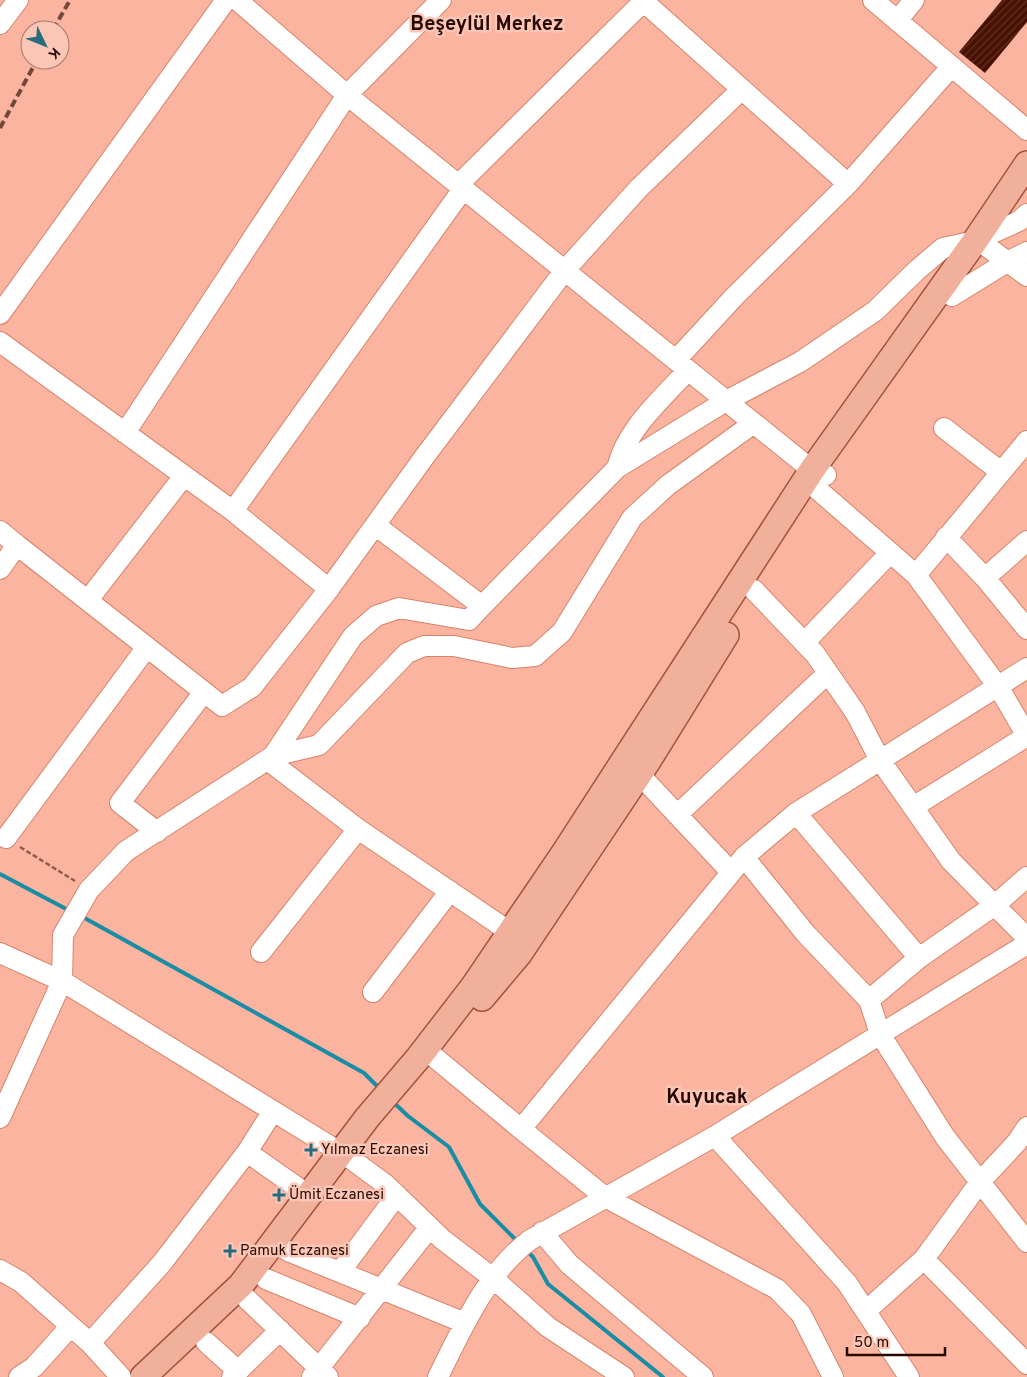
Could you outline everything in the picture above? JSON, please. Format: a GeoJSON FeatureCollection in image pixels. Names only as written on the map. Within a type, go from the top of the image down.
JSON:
{"type":"FeatureCollection","features":[{"type":"Feature","properties":{"kind":"main road"},"geometry":{"type":"LineString","coordinates":[[429,1053],[510,932],[631,768],[754,590],[818,478],[952,296],[1027,164]]}},
{"type":"Feature","properties":{"kind":"main road"},"geometry":{"type":"LineString","coordinates":[[169,1377],[206,1342],[266,1279],[288,1251],[346,1156],[371,1121],[429,1053],[519,954],[631,768],[818,478],[986,239],[1027,185]]}},
{"type":"Feature","properties":{"kind":"main road"},"geometry":{"type":"LineString","coordinates":[[143,1377],[241,1285],[308,1196],[346,1156]]}},
{"type":"Feature","properties":{"kind":"street"},"geometry":{"type":"LineString","coordinates":[[0,24],[18,0]]}},
{"type":"Feature","properties":{"kind":"street"},"geometry":{"type":"LineString","coordinates":[[0,314],[226,0]]}},
{"type":"Feature","properties":{"kind":"street"},"geometry":{"type":"LineString","coordinates":[[237,0],[347,95],[754,423],[818,478],[890,553],[916,575],[999,688],[1027,736],[913,807]]}},
{"type":"Feature","properties":{"kind":"street"},"geometry":{"type":"LineString","coordinates":[[125,433],[347,95],[441,0]]}},
{"type":"Feature","properties":{"kind":"street"},"geometry":{"type":"LineString","coordinates":[[234,511],[461,187],[644,0],[848,184]]}},
{"type":"Feature","properties":{"kind":"street"},"geometry":{"type":"LineString","coordinates":[[872,0],[1027,130]]}},
{"type":"Feature","properties":{"kind":"street"},"geometry":{"type":"LineString","coordinates":[[897,21],[914,0]]}},
{"type":"Feature","properties":{"kind":"street"},"geometry":{"type":"LineString","coordinates":[[617,468],[621,451],[682,365],[734,297],[848,184],[951,67]]}},
{"type":"Feature","properties":{"kind":"street"},"geometry":{"type":"LineString","coordinates":[[0,531],[222,706],[252,687],[329,589],[564,270],[639,188],[742,89]]}},
{"type":"Feature","properties":{"kind":"street"},"geometry":{"type":"LineString","coordinates":[[271,759],[353,636],[376,616],[399,608],[469,620],[617,468],[726,400],[800,362],[875,311],[917,270],[943,248],[986,239],[1019,221],[1027,214]]}},
{"type":"Feature","properties":{"kind":"street"},"geometry":{"type":"LineString","coordinates":[[986,239],[1007,262],[1027,276]]}},
{"type":"Feature","properties":{"kind":"street"},"geometry":{"type":"LineString","coordinates":[[952,296],[1027,252]]}},
{"type":"Feature","properties":{"kind":"street"},"geometry":{"type":"LineString","coordinates":[[0,342],[234,511],[329,589]]}},
{"type":"Feature","properties":{"kind":"street"},"geometry":{"type":"LineString","coordinates":[[0,1118],[62,981],[63,935],[80,906],[126,851],[271,759],[319,745],[407,654],[424,646],[454,646],[512,658],[535,656],[562,632],[632,518],[668,485],[754,423]]}},
{"type":"Feature","properties":{"kind":"street"},"geometry":{"type":"LineString","coordinates":[[944,428],[1001,472]]}},
{"type":"Feature","properties":{"kind":"street"},"geometry":{"type":"LineString","coordinates":[[916,575],[1027,441]]}},
{"type":"Feature","properties":{"kind":"street"},"geometry":{"type":"LineString","coordinates":[[88,600],[184,476]]}},
{"type":"Feature","properties":{"kind":"street"},"geometry":{"type":"LineString","coordinates":[[375,525],[482,606]]}},
{"type":"Feature","properties":{"kind":"street"},"geometry":{"type":"LineString","coordinates":[[946,537],[985,578],[1027,629]]}},
{"type":"Feature","properties":{"kind":"street"},"geometry":{"type":"LineString","coordinates":[[985,578],[1027,541]]}},
{"type":"Feature","properties":{"kind":"street"},"geometry":{"type":"LineString","coordinates":[[0,569],[18,545]]}},
{"type":"Feature","properties":{"kind":"street"},"geometry":{"type":"LineString","coordinates":[[804,643],[890,553]]}},
{"type":"Feature","properties":{"kind":"street"},"geometry":{"type":"LineString","coordinates":[[754,590],[804,643],[828,673],[855,712],[880,760],[951,860],[1027,938]]}},
{"type":"Feature","properties":{"kind":"street"},"geometry":{"type":"LineString","coordinates":[[6,838],[147,647]]}},
{"type":"Feature","properties":{"kind":"street"},"geometry":{"type":"LineString","coordinates":[[522,1129],[744,856],[796,813],[999,688],[1027,668]]}},
{"type":"Feature","properties":{"kind":"street"},"geometry":{"type":"LineString","coordinates":[[677,815],[828,673]]}},
{"type":"Feature","properties":{"kind":"street"},"geometry":{"type":"LineString","coordinates":[[157,832],[120,803],[204,692]]}},
{"type":"Feature","properties":{"kind":"street"},"geometry":{"type":"LineString","coordinates":[[271,759],[358,829],[510,932]]}},
{"type":"Feature","properties":{"kind":"street"},"geometry":{"type":"LineString","coordinates":[[631,768],[731,872]]}},
{"type":"Feature","properties":{"kind":"street"},"geometry":{"type":"LineString","coordinates":[[796,813],[919,958]]}},
{"type":"Feature","properties":{"kind":"street"},"geometry":{"type":"LineString","coordinates":[[261,952],[358,829]]}},
{"type":"Feature","properties":{"kind":"street"},"geometry":{"type":"LineString","coordinates":[[744,856],[806,934],[869,1000],[880,1034],[945,1137],[1027,1242]]}},
{"type":"Feature","properties":{"kind":"street"},"geometry":{"type":"LineString","coordinates":[[869,1000],[919,958],[995,905],[1027,877]]}},
{"type":"Feature","properties":{"kind":"street"},"geometry":{"type":"LineString","coordinates":[[372,992],[450,891]]}},
{"type":"Feature","properties":{"kind":"street"},"geometry":{"type":"LineString","coordinates":[[438,1377],[464,1323],[494,1279],[514,1253],[536,1236],[715,1136],[1027,944]]}},
{"type":"Feature","properties":{"kind":"street"},"geometry":{"type":"LineString","coordinates":[[0,953],[62,981],[346,1156],[397,1195],[430,1227],[494,1279],[548,1328],[624,1377]]}},
{"type":"Feature","properties":{"kind":"street"},"geometry":{"type":"LineString","coordinates":[[429,1053],[605,1197],[777,1289],[801,1314],[833,1377]]}},
{"type":"Feature","properties":{"kind":"street"},"geometry":{"type":"LineString","coordinates":[[90,1344],[162,1263],[247,1152],[274,1111]]}},
{"type":"Feature","properties":{"kind":"street"},"geometry":{"type":"LineString","coordinates":[[867,1310],[924,1259],[980,1182],[1017,1142],[1027,1127]]}},
{"type":"Feature","properties":{"kind":"street"},"geometry":{"type":"LineString","coordinates":[[715,1136],[848,1283],[867,1310],[901,1374]]}},
{"type":"Feature","properties":{"kind":"street"},"geometry":{"type":"LineString","coordinates":[[247,1152],[308,1196]]}},
{"type":"Feature","properties":{"kind":"street"},"geometry":{"type":"LineString","coordinates":[[340,1272],[397,1195]]}},
{"type":"Feature","properties":{"kind":"street"},"geometry":{"type":"LineString","coordinates":[[247,1299],[280,1330],[320,1374],[360,1318],[430,1227]]}},
{"type":"Feature","properties":{"kind":"street"},"geometry":{"type":"LineString","coordinates":[[536,1236],[703,1377]]}},
{"type":"Feature","properties":{"kind":"street"},"geometry":{"type":"LineString","coordinates":[[288,1251],[464,1323]]}},
{"type":"Feature","properties":{"kind":"street"},"geometry":{"type":"LineString","coordinates":[[924,1259],[1027,1364]]}},
{"type":"Feature","properties":{"kind":"street"},"geometry":{"type":"LineString","coordinates":[[0,1270],[21,1282],[90,1344],[122,1377]]}},
{"type":"Feature","properties":{"kind":"street"},"geometry":{"type":"LineString","coordinates":[[266,1279],[360,1318]]}},
{"type":"Feature","properties":{"kind":"street"},"geometry":{"type":"LineString","coordinates":[[19,1377],[34,1367],[70,1327]]}},
{"type":"Feature","properties":{"kind":"street"},"geometry":{"type":"LineString","coordinates":[[206,1342],[235,1374],[280,1330]]}},
{"type":"Feature","properties":{"kind":"path"},"geometry":{"type":"LineString","coordinates":[[6,838],[80,906]]}},
{"type":"Feature","properties":{"kind":"building"},"geometry":{"type":"Polygon","coordinates":[[[1002,0],[1027,0],[1027,22],[985,73],[959,52],[1002,0]]]}},
{"type":"Feature","properties":{"kind":"waterway"},"geometry":{"type":"LineString","coordinates":[[0,874],[70,911]]}},
{"type":"Feature","properties":{"kind":"waterway"},"geometry":{"type":"LineString","coordinates":[[81,916],[364,1073],[381,1090]]}},
{"type":"Feature","properties":{"kind":"waterway"},"geometry":{"type":"LineString","coordinates":[[393,1102],[408,1116],[449,1147],[480,1204],[518,1242]]}},
{"type":"Feature","properties":{"kind":"waterway"},"geometry":{"type":"LineString","coordinates":[[527,1251],[533,1257],[548,1284],[663,1377]]}},
{"type":"Feature","properties":{"kind":"railway"},"geometry":{"type":"LineString","coordinates":[[59,20],[70,0]]}},
{"type":"Feature","properties":{"kind":"railway"},"geometry":{"type":"LineString","coordinates":[[0,128],[32,70]]}},
{"type":"Feature","properties":{"kind":"place","name":"Yılmaz Eczanesi"},"geometry":{"type":"Point","coordinates":[311,1150]}},
{"type":"Feature","properties":{"kind":"place","name":"Ümit Eczanesi"},"geometry":{"type":"Point","coordinates":[279,1195]}},
{"type":"Feature","properties":{"kind":"place","name":"Pamuk Eczanesi"},"geometry":{"type":"Point","coordinates":[230,1251]}},
{"type":"Feature","properties":{"kind":"district","name":"Beşeylül Merkez"},"geometry":{"type":"Point","coordinates":[487,25]}},
{"type":"Feature","properties":{"kind":"district","name":"Kuyucak"},"geometry":{"type":"Point","coordinates":[707,1098]}}]}
